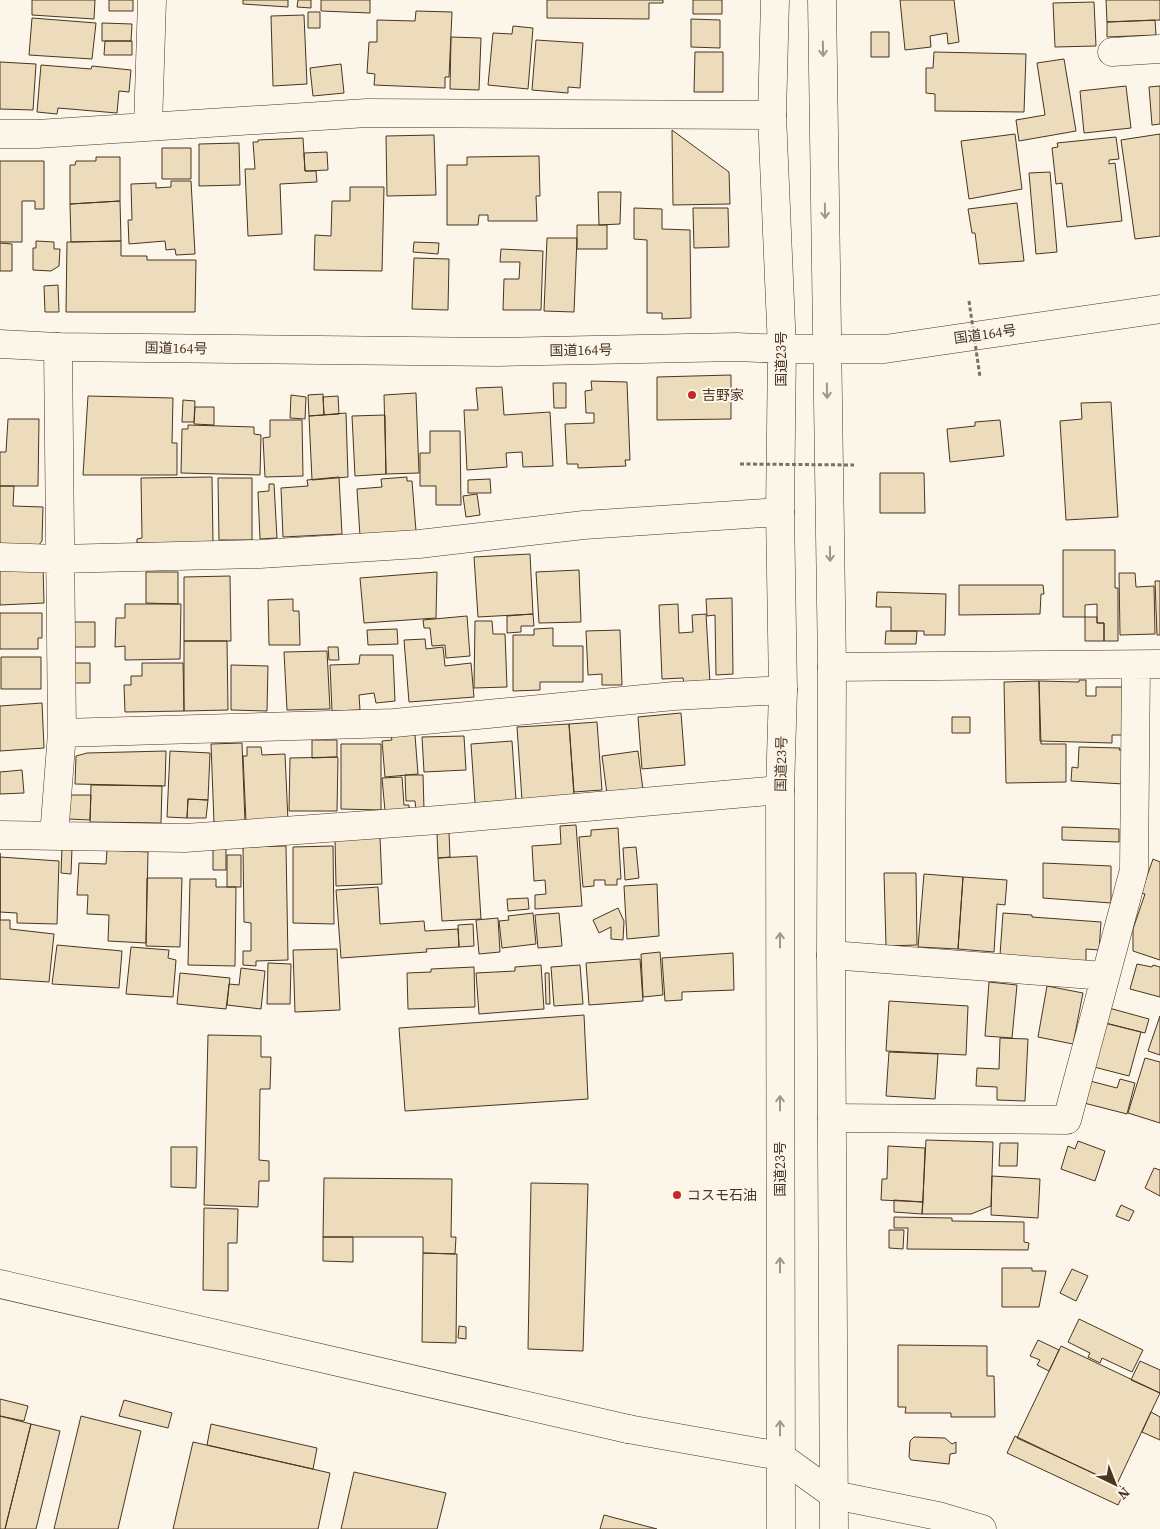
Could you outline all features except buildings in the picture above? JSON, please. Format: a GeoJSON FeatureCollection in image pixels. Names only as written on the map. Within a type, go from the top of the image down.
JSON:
{"type":"FeatureCollection","features":[{"type":"Feature","properties":{"kind":"main road"},"geometry":{"type":"LineString","coordinates":[[148,126],[152,0]]}},
{"type":"Feature","properties":{"kind":"main road","name":"国道23号"},"geometry":{"type":"LineString","coordinates":[[775,0],[772,115],[782,349],[780,512],[783,690],[780,790],[781,1529]]}},
{"type":"Feature","properties":{"kind":"main road"},"geometry":{"type":"LineString","coordinates":[[822,0],[832,667],[831,955],[834,1529]]}},
{"type":"Feature","properties":{"kind":"main road"},"geometry":{"type":"LineString","coordinates":[[1112,52],[1160,49]]}},
{"type":"Feature","properties":{"kind":"main road"},"geometry":{"type":"LineString","coordinates":[[0,134],[37,134],[367,113],[772,115]]}},
{"type":"Feature","properties":{"kind":"main road","name":"国道164号"},"geometry":{"type":"LineString","coordinates":[[0,344],[498,352],[737,347],[885,349],[1160,309]]}},
{"type":"Feature","properties":{"kind":"main road"},"geometry":{"type":"LineString","coordinates":[[54,836],[62,733],[58,346]]}},
{"type":"Feature","properties":{"kind":"main road"},"geometry":{"type":"LineString","coordinates":[[0,557],[59,559],[260,554],[419,544],[584,525],[780,512]]}},
{"type":"Feature","properties":{"kind":"main road"},"geometry":{"type":"LineString","coordinates":[[832,667],[1148,664],[1134,870],[1067,1120],[832,1118]]}},
{"type":"Feature","properties":{"kind":"main road"},"geometry":{"type":"LineString","coordinates":[[62,733],[394,723],[674,696],[783,690]]}},
{"type":"Feature","properties":{"kind":"main road"},"geometry":{"type":"LineString","coordinates":[[0,835],[185,838],[448,819],[780,790]]}},
{"type":"Feature","properties":{"kind":"main road"},"geometry":{"type":"LineString","coordinates":[[831,955],[1105,976]]}},
{"type":"Feature","properties":{"kind":"main road"},"geometry":{"type":"LineString","coordinates":[[0,1284],[628,1429],[780,1456],[834,1495],[938,1516],[982,1529]]}},
{"type":"Feature","properties":{"kind":"path"},"geometry":{"type":"LineString","coordinates":[[969,301],[980,377]]}},
{"type":"Feature","properties":{"kind":"path"},"geometry":{"type":"LineString","coordinates":[[740,464],[854,465]]}},
{"type":"Feature","properties":{"kind":"place","name":"吉野家"},"geometry":{"type":"Point","coordinates":[692,395]}},
{"type":"Feature","properties":{"kind":"place","name":"コスモ石油"},"geometry":{"type":"Point","coordinates":[677,1195]}}]}
